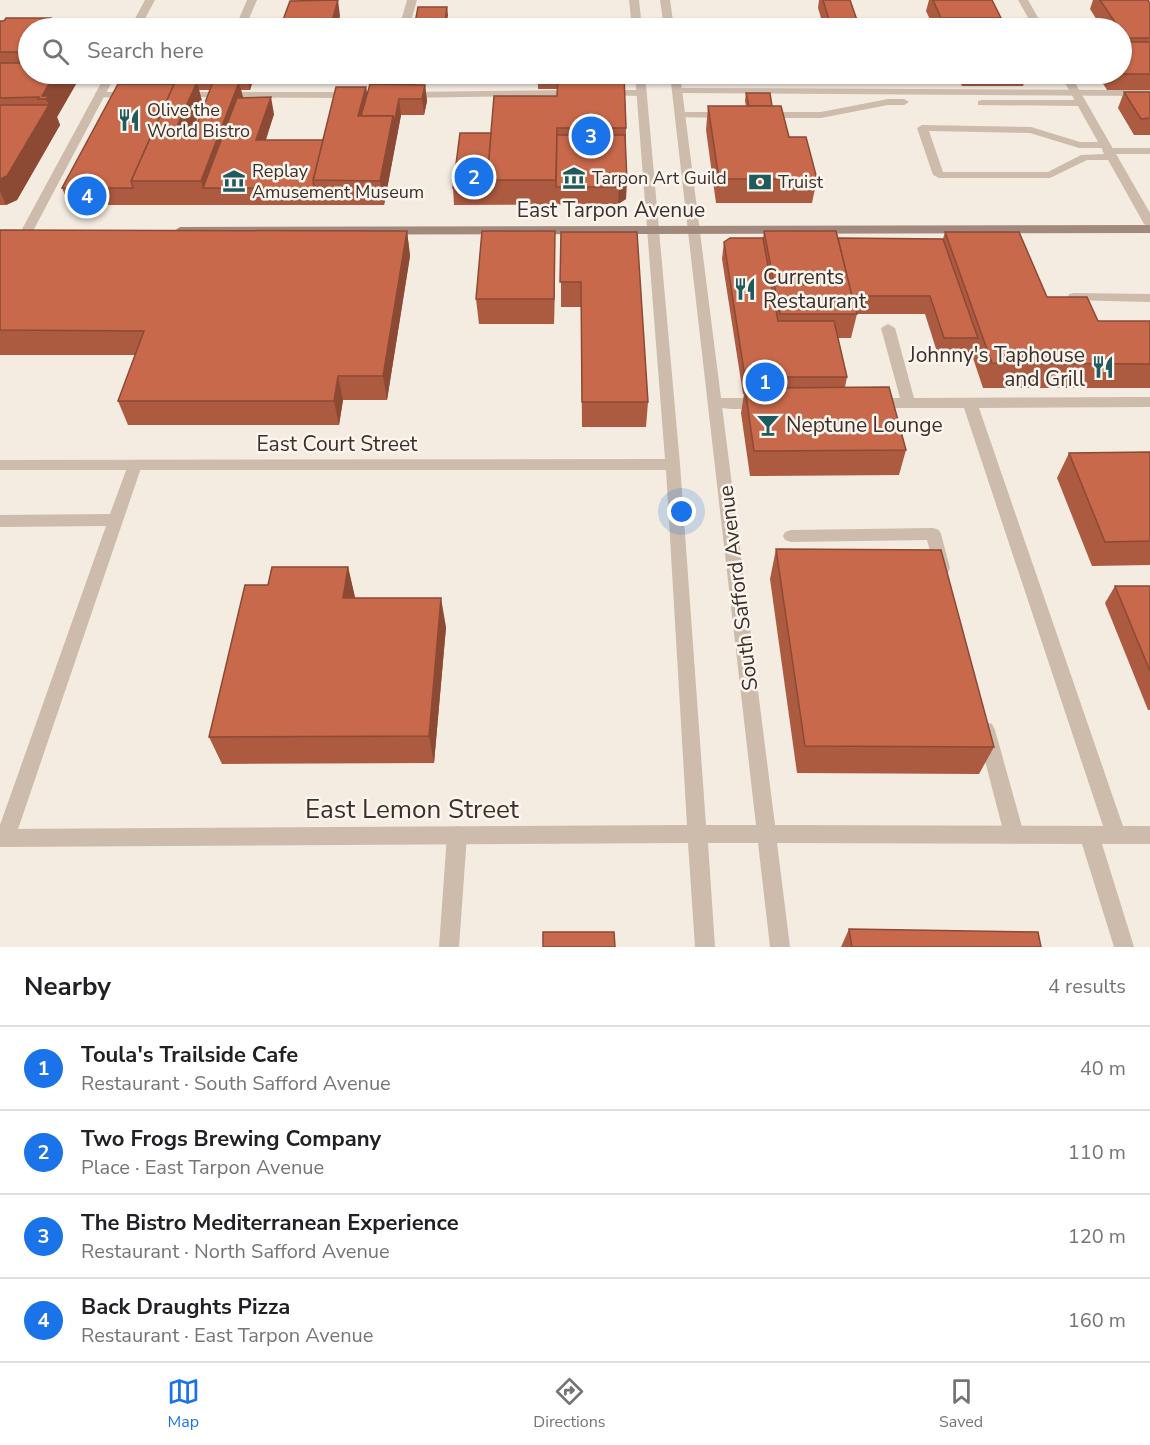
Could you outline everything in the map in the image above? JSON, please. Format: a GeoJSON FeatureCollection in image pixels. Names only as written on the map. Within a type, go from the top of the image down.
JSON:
{"type":"FeatureCollection","features":[{"type":"Feature","properties":{"kind":"main road","name":"East Tarpon Avenue"},"geometry":{"type":"LineString","coordinates":[[168,231],[1150,229]]}},
{"type":"Feature","properties":{"kind":"street"},"geometry":{"type":"LineString","coordinates":[[140,18],[150,0]]}},
{"type":"Feature","properties":{"kind":"street"},"geometry":{"type":"LineString","coordinates":[[244,18],[252,0]]}},
{"type":"Feature","properties":{"kind":"street"},"geometry":{"type":"LineString","coordinates":[[407,18],[412,0]]}},
{"type":"Feature","properties":{"kind":"street"},"geometry":{"type":"LineString","coordinates":[[634,0],[636,18]]}},
{"type":"Feature","properties":{"kind":"street"},"geometry":{"type":"LineString","coordinates":[[665,0],[668,18]]}},
{"type":"Feature","properties":{"kind":"street"},"geometry":{"type":"LineString","coordinates":[[1023,0],[1033,18]]}},
{"type":"Feature","properties":{"kind":"street"},"geometry":{"type":"LineString","coordinates":[[28,231],[105,84]]}},
{"type":"Feature","properties":{"kind":"street"},"geometry":{"type":"LineString","coordinates":[[641,84],[673,464],[705,947]]}},
{"type":"Feature","properties":{"kind":"street","name":"South Safford Avenue"},"geometry":{"type":"LineString","coordinates":[[676,84],[780,947]]}},
{"type":"Feature","properties":{"kind":"street"},"geometry":{"type":"LineString","coordinates":[[1071,84],[1150,224]]}},
{"type":"Feature","properties":{"kind":"street"},"geometry":{"type":"LineString","coordinates":[[677,91],[1150,93]]}},
{"type":"Feature","properties":{"kind":"street"},"geometry":{"type":"LineString","coordinates":[[398,95],[584,93]]}},
{"type":"Feature","properties":{"kind":"street"},"geometry":{"type":"LineString","coordinates":[[596,93],[642,93]]}},
{"type":"Feature","properties":{"kind":"street"},"geometry":{"type":"LineString","coordinates":[[99,95],[147,95]]}},
{"type":"Feature","properties":{"kind":"street"},"geometry":{"type":"LineString","coordinates":[[171,95],[362,95]]}},
{"type":"Feature","properties":{"kind":"street"},"geometry":{"type":"LineString","coordinates":[[751,115],[821,115],[888,102],[1081,103]]}},
{"type":"Feature","properties":{"kind":"street"},"geometry":{"type":"LineString","coordinates":[[680,115],[739,115]]}},
{"type":"Feature","properties":{"kind":"street"},"geometry":{"type":"LineString","coordinates":[[1108,151],[1085,157],[1050,175],[939,175],[922,128],[1031,130],[1079,145],[1108,151],[1150,151]]}},
{"type":"Feature","properties":{"kind":"street"},"geometry":{"type":"LineString","coordinates":[[1074,297],[1150,298]]}},
{"type":"Feature","properties":{"kind":"street"},"geometry":{"type":"LineString","coordinates":[[888,328],[908,403]]}},
{"type":"Feature","properties":{"kind":"street"},"geometry":{"type":"LineString","coordinates":[[863,403],[1150,402]]}},
{"type":"Feature","properties":{"kind":"street"},"geometry":{"type":"LineString","coordinates":[[716,403],[772,403]]}},
{"type":"Feature","properties":{"kind":"street"},"geometry":{"type":"LineString","coordinates":[[970,403],[1116,835]]}},
{"type":"Feature","properties":{"kind":"street","name":"East Court Street"},"geometry":{"type":"LineString","coordinates":[[0,465],[673,464]]}},
{"type":"Feature","properties":{"kind":"street"},"geometry":{"type":"LineString","coordinates":[[2,838],[135,465]]}},
{"type":"Feature","properties":{"kind":"street"},"geometry":{"type":"LineString","coordinates":[[0,521],[115,520]]}},
{"type":"Feature","properties":{"kind":"street"},"geometry":{"type":"LineString","coordinates":[[791,536],[933,534],[945,580]]}},
{"type":"Feature","properties":{"kind":"street"},"geometry":{"type":"LineString","coordinates":[[983,719],[1014,834]]}},
{"type":"Feature","properties":{"kind":"street","name":"East Lemon Street"},"geometry":{"type":"LineString","coordinates":[[2,838],[699,834],[1150,835]]}},
{"type":"Feature","properties":{"kind":"street"},"geometry":{"type":"LineString","coordinates":[[449,947],[457,835]]}},
{"type":"Feature","properties":{"kind":"street"},"geometry":{"type":"LineString","coordinates":[[1089,835],[1124,947]]}},
{"type":"Feature","properties":{"kind":"building"},"geometry":{"type":"Polygon","coordinates":[[[338,0],[333,18],[284,18],[290,1],[338,0]]]}},
{"type":"Feature","properties":{"kind":"building"},"geometry":{"type":"Polygon","coordinates":[[[823,0],[850,0],[856,18],[829,18],[823,0]]]}},
{"type":"Feature","properties":{"kind":"building"},"geometry":{"type":"Polygon","coordinates":[[[933,0],[992,0],[1001,18],[941,18],[933,0]]]}},
{"type":"Feature","properties":{"kind":"building"},"geometry":{"type":"Polygon","coordinates":[[[1100,0],[1148,0],[1150,3],[1150,38],[1132,38],[1132,18],[1112,18],[1100,0]]]}},
{"type":"Feature","properties":{"kind":"building"},"geometry":{"type":"Polygon","coordinates":[[[418,7],[447,7],[445,18],[416,18],[418,7]]]}},
{"type":"Feature","properties":{"kind":"building"},"geometry":{"type":"Polygon","coordinates":[[[6,18],[18,18],[18,52],[0,52],[0,21],[6,18]]]}},
{"type":"Feature","properties":{"kind":"building"},"geometry":{"type":"Polygon","coordinates":[[[1132,42],[1150,42],[1150,74],[1132,74],[1132,42]]]}},
{"type":"Feature","properties":{"kind":"building"},"geometry":{"type":"Polygon","coordinates":[[[0,63],[18,63],[18,84],[49,84],[42,96],[49,96],[46,99],[38,99],[39,97],[0,98],[0,63]]]}},
{"type":"Feature","properties":{"kind":"building"},"geometry":{"type":"Polygon","coordinates":[[[118,84],[174,84],[131,181],[133,188],[62,188],[118,84]]]}},
{"type":"Feature","properties":{"kind":"building"},"geometry":{"type":"Polygon","coordinates":[[[174,84],[196,84],[177,126],[196,126],[212,84],[238,84],[201,181],[131,181],[174,84]]]}},
{"type":"Feature","properties":{"kind":"building"},"geometry":{"type":"Polygon","coordinates":[[[370,84],[425,85],[422,99],[399,99],[394,123],[393,116],[361,116],[370,84]]]}},
{"type":"Feature","properties":{"kind":"building"},"geometry":{"type":"Polygon","coordinates":[[[558,84],[624,84],[626,128],[557,128],[556,180],[487,180],[494,96],[557,96],[558,84]]]}},
{"type":"Feature","properties":{"kind":"building"},"geometry":{"type":"Polygon","coordinates":[[[336,87],[366,87],[358,116],[393,116],[380,181],[313,180],[336,87]]]}},
{"type":"Feature","properties":{"kind":"building"},"geometry":{"type":"Polygon","coordinates":[[[1124,92],[1150,92],[1150,118],[1141,119],[1124,92]]]}},
{"type":"Feature","properties":{"kind":"building"},"geometry":{"type":"Polygon","coordinates":[[[746,93],[770,93],[772,106],[749,106],[746,93]]]}},
{"type":"Feature","properties":{"kind":"building"},"geometry":{"type":"Polygon","coordinates":[[[271,97],[256,140],[323,140],[313,180],[314,188],[203,188],[237,98],[271,97]]]}},
{"type":"Feature","properties":{"kind":"building"},"geometry":{"type":"Polygon","coordinates":[[[0,105],[49,105],[7,176],[0,179],[0,105]]]}},
{"type":"Feature","properties":{"kind":"building"},"geometry":{"type":"Polygon","coordinates":[[[708,106],[781,106],[789,137],[806,137],[817,179],[719,179],[708,106]]]}},
{"type":"Feature","properties":{"kind":"building"},"geometry":{"type":"Polygon","coordinates":[[[460,133],[491,133],[487,187],[453,188],[460,133]]]}},
{"type":"Feature","properties":{"kind":"building"},"geometry":{"type":"Polygon","coordinates":[[[557,135],[625,135],[627,182],[619,187],[556,187],[557,135]]]}},
{"type":"Feature","properties":{"kind":"building"},"geometry":{"type":"Polygon","coordinates":[[[0,230],[407,231],[383,376],[338,376],[334,401],[118,401],[144,331],[0,330],[0,230]]]}},
{"type":"Feature","properties":{"kind":"building"},"geometry":{"type":"Polygon","coordinates":[[[482,231],[555,231],[554,299],[476,299],[482,231]]]}},
{"type":"Feature","properties":{"kind":"building"},"geometry":{"type":"Polygon","coordinates":[[[764,231],[836,231],[857,314],[780,314],[764,231]]]}},
{"type":"Feature","properties":{"kind":"building"},"geometry":{"type":"Polygon","coordinates":[[[561,232],[637,232],[648,402],[582,402],[581,282],[560,282],[561,232]]]}},
{"type":"Feature","properties":{"kind":"building"},"geometry":{"type":"Polygon","coordinates":[[[945,232],[1019,232],[1047,297],[1087,297],[1098,321],[1150,321],[1150,364],[992,363],[945,232]]]}},
{"type":"Feature","properties":{"kind":"building"},"geometry":{"type":"Polygon","coordinates":[[[730,238],[763,238],[778,321],[834,321],[847,377],[745,377],[724,242],[730,238]]]}},
{"type":"Feature","properties":{"kind":"building"},"geometry":{"type":"Polygon","coordinates":[[[838,238],[943,239],[978,338],[944,338],[930,296],[852,296],[838,238]]]}},
{"type":"Feature","properties":{"kind":"building"},"geometry":{"type":"Polygon","coordinates":[[[889,387],[906,450],[754,451],[745,388],[889,387]]]}},
{"type":"Feature","properties":{"kind":"building"},"geometry":{"type":"Polygon","coordinates":[[[1150,452],[1150,541],[1105,542],[1069,453],[1150,452]]]}},
{"type":"Feature","properties":{"kind":"building"},"geometry":{"type":"Polygon","coordinates":[[[776,549],[941,550],[994,747],[805,746],[776,549]]]}},
{"type":"Feature","properties":{"kind":"building"},"geometry":{"type":"Polygon","coordinates":[[[272,567],[348,567],[343,598],[441,598],[429,736],[209,737],[245,585],[268,585],[272,567]]]}},
{"type":"Feature","properties":{"kind":"building"},"geometry":{"type":"Polygon","coordinates":[[[1115,586],[1150,586],[1150,671],[1115,586]]]}},
{"type":"Feature","properties":{"kind":"building"},"geometry":{"type":"Polygon","coordinates":[[[849,929],[1038,932],[1041,947],[852,947],[849,929]]]}},
{"type":"Feature","properties":{"kind":"building"},"geometry":{"type":"Polygon","coordinates":[[[543,932],[614,932],[615,947],[543,947],[543,932]]]}},
{"type":"Feature","properties":{"kind":"place","name":"Olive the World Bistro"},"geometry":{"type":"Point","coordinates":[129,120]}},
{"type":"Feature","properties":{"kind":"place","name":"The Bistro Mediterranean Experience"},"geometry":{"type":"Point","coordinates":[591,136]}},
{"type":"Feature","properties":{"kind":"place","name":"Two Frogs Brewing Company"},"geometry":{"type":"Point","coordinates":[474,177]}},
{"type":"Feature","properties":{"kind":"place","name":"Tarpon Art Guild"},"geometry":{"type":"Point","coordinates":[574,178]}},
{"type":"Feature","properties":{"kind":"place","name":"Replay Amusement Museum"},"geometry":{"type":"Point","coordinates":[234,181]}},
{"type":"Feature","properties":{"kind":"place","name":"Truist"},"geometry":{"type":"Point","coordinates":[760,182]}},
{"type":"Feature","properties":{"kind":"place","name":"Back Draughts Pizza"},"geometry":{"type":"Point","coordinates":[87,196]}},
{"type":"Feature","properties":{"kind":"place","name":"Currents Restaurant"},"geometry":{"type":"Point","coordinates":[745,289]}},
{"type":"Feature","properties":{"kind":"place","name":"Johnny's Taphouse and Grill"},"geometry":{"type":"Point","coordinates":[1103,367]}},
{"type":"Feature","properties":{"kind":"place","name":"Toula's Trailside Cafe"},"geometry":{"type":"Point","coordinates":[765,382]}},
{"type":"Feature","properties":{"kind":"place","name":"Neptune Lounge"},"geometry":{"type":"Point","coordinates":[768,425]}}]}
